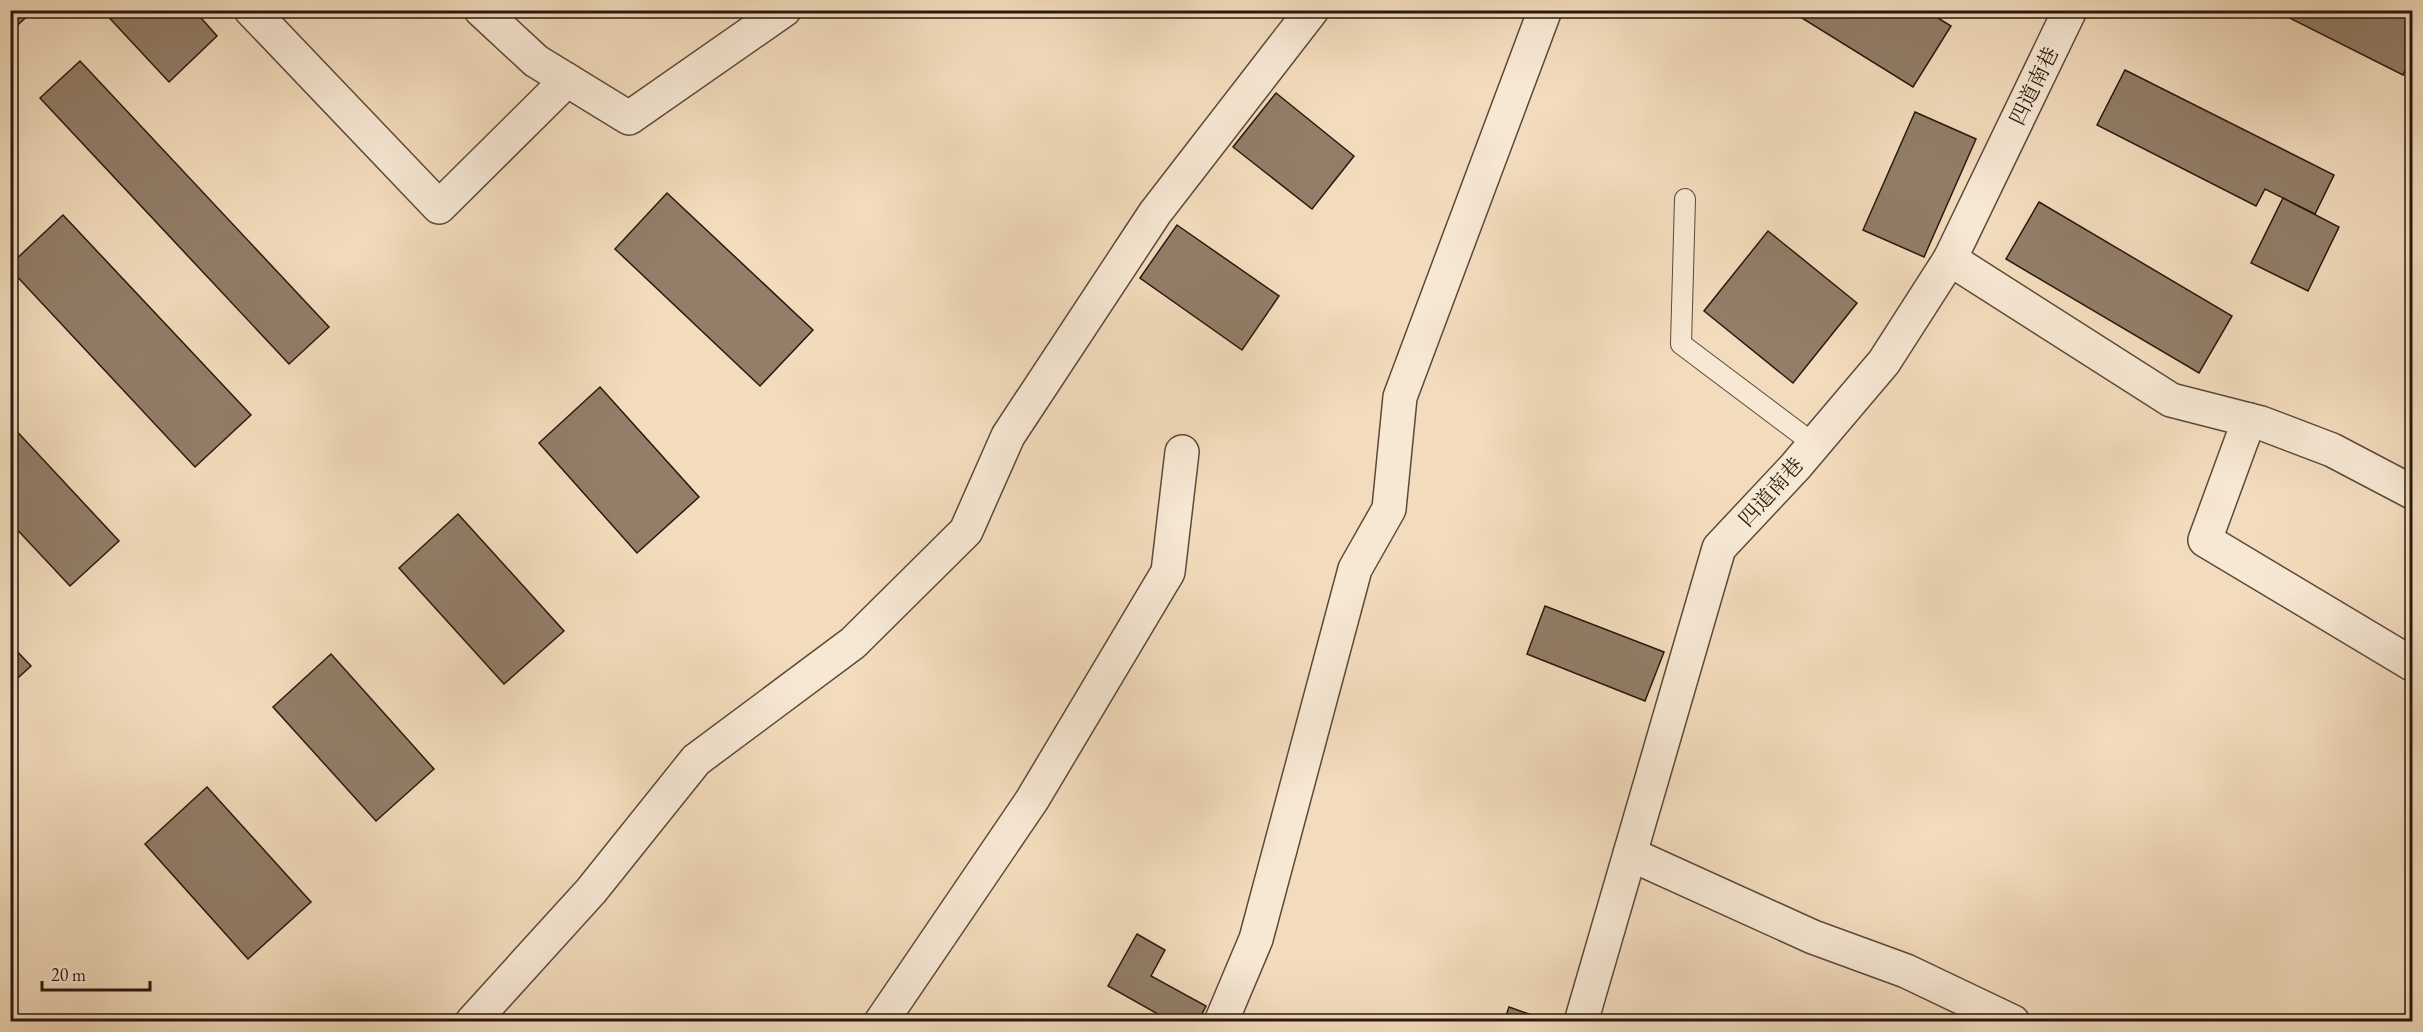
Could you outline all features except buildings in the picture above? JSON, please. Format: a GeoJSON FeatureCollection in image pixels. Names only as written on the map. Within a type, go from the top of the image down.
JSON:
{"type":"FeatureCollection","features":[{"type":"Feature","properties":{"kind":"street"},"geometry":{"type":"LineString","coordinates":[[251,10],[439,207],[567,80]]}},
{"type":"Feature","properties":{"kind":"street"},"geometry":{"type":"LineString","coordinates":[[481,10],[536,60],[629,118],[784,10]]}},
{"type":"Feature","properties":{"kind":"street"},"geometry":{"type":"LineString","coordinates":[[472,1022],[591,891],[696,760],[853,643],[966,531],[1008,436],[1155,213],[1312,10]]}},
{"type":"Feature","properties":{"kind":"street"},"geometry":{"type":"LineString","coordinates":[[1221,1022],[1256,939],[1355,569],[1389,509],[1400,397],[1545,10]]}},
{"type":"Feature","properties":{"kind":"street","name":"四道南巷"},"geometry":{"type":"LineString","coordinates":[[1581,1022],[1719,548],[1814,444],[1884,362],[1950,259],[2070,10]]}},
{"type":"Feature","properties":{"kind":"street"},"geometry":{"type":"LineString","coordinates":[[1950,259],[2170,400],[2249,420],[2332,450],[2412,492]]}},
{"type":"Feature","properties":{"kind":"street"},"geometry":{"type":"LineString","coordinates":[[2249,420],[2205,540],[2412,664]]}},
{"type":"Feature","properties":{"kind":"street"},"geometry":{"type":"LineString","coordinates":[[881,1022],[1032,800],[1168,572],[1182,452]]}},
{"type":"Feature","properties":{"kind":"street"},"geometry":{"type":"LineString","coordinates":[[1629,854],[1813,937],[1906,971],[2013,1022]]}},
{"type":"Feature","properties":{"kind":"lane"},"geometry":{"type":"LineString","coordinates":[[1685,199],[1681,344],[1814,444]]}}]}
